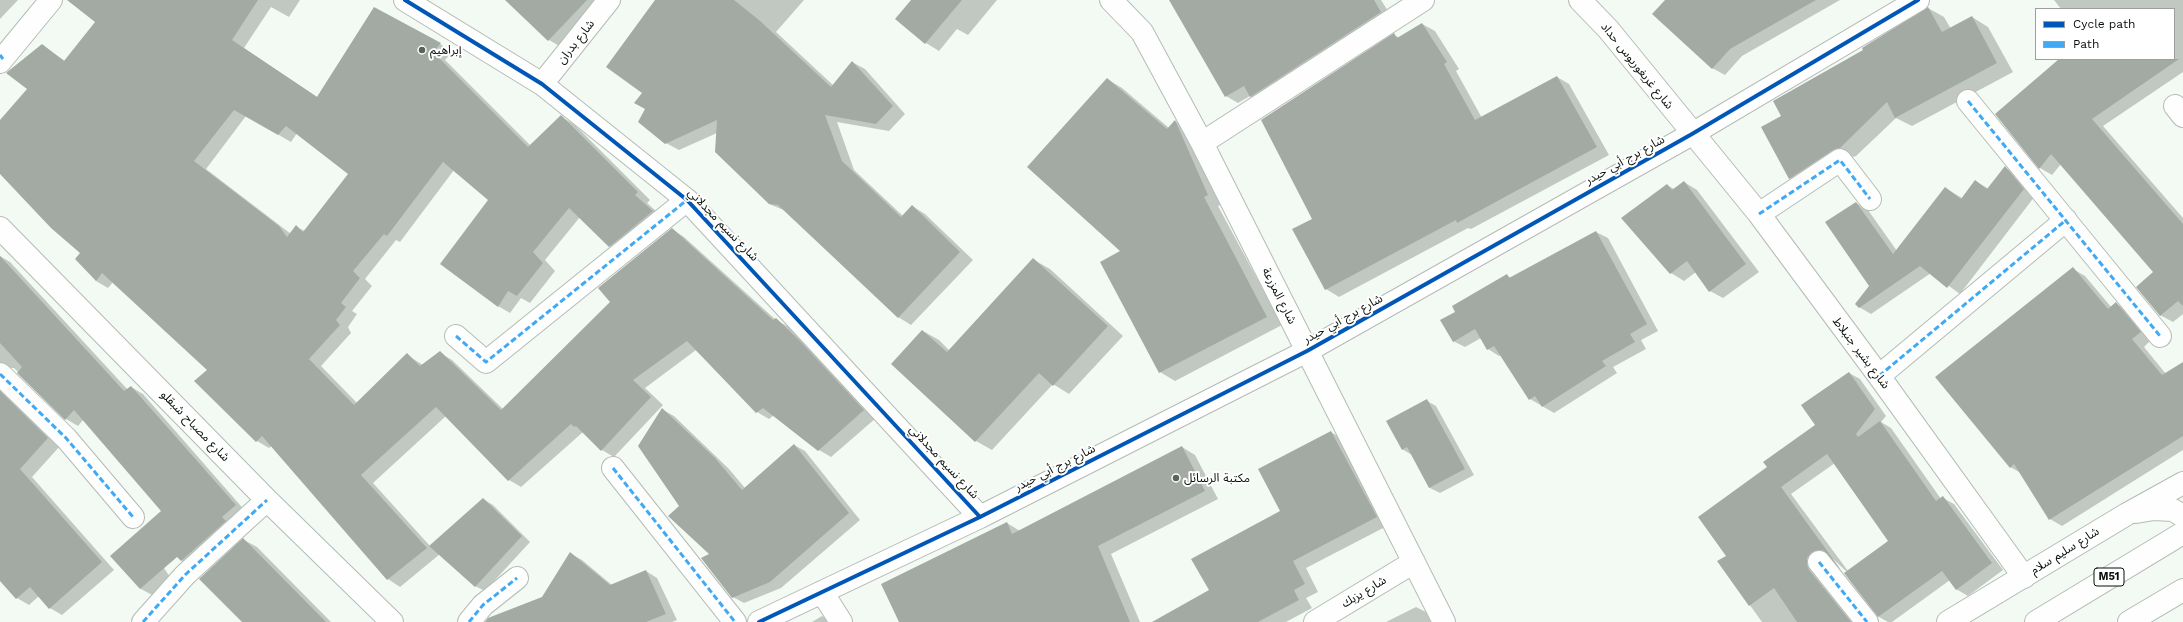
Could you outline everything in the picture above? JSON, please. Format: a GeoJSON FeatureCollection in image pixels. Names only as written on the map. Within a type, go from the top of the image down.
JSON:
{"type":"FeatureCollection","features":[{"type":"Feature","properties":{"kind":"main road"},"geometry":{"type":"LineString","coordinates":[[1,59],[51,0]]}},
{"type":"Feature","properties":{"kind":"main road","name":"شارع نسيم مجدلاني"},"geometry":{"type":"LineString","coordinates":[[405,0],[542,84],[687,200],[980,517]]}},
{"type":"Feature","properties":{"kind":"main road","name":"شارع بدران"},"geometry":{"type":"LineString","coordinates":[[542,84],[609,0]]}},
{"type":"Feature","properties":{"kind":"main road","name":"شارع المزرعة"},"geometry":{"type":"LineString","coordinates":[[1111,0],[1142,32],[1202,142],[1444,622]]}},
{"type":"Feature","properties":{"kind":"main road"},"geometry":{"type":"LineString","coordinates":[[1202,142],[1423,0]]}},
{"type":"Feature","properties":{"kind":"main road","name":"شارع غريغوريوس حداد"},"geometry":{"type":"LineString","coordinates":[[1580,0],[1608,29],[1692,134]]}},
{"type":"Feature","properties":{"kind":"main road","name":"شارع برج أبي حيدر"},"geometry":{"type":"LineString","coordinates":[[759,622],[980,517],[1307,351],[1692,134],[1918,0]]}},
{"type":"Feature","properties":{"kind":"main road"},"geometry":{"type":"LineString","coordinates":[[1968,101],[2160,336]]}},
{"type":"Feature","properties":{"kind":"main road","name":"شارع بشير جنبلاط"},"geometry":{"type":"LineString","coordinates":[[1692,134],[1759,214],[1879,376],[2024,577]]}},
{"type":"Feature","properties":{"kind":"main road"},"geometry":{"type":"LineString","coordinates":[[1759,214],[1840,160],[1870,198]]}},
{"type":"Feature","properties":{"kind":"main road"},"geometry":{"type":"LineString","coordinates":[[456,336],[486,362],[687,200]]}},
{"type":"Feature","properties":{"kind":"main road"},"geometry":{"type":"LineString","coordinates":[[1879,376],[2066,220]]}},
{"type":"Feature","properties":{"kind":"main road","name":"شارع مصباح شبقلو"},"geometry":{"type":"LineString","coordinates":[[0,228],[267,500],[392,622]]}},
{"type":"Feature","properties":{"kind":"main road"},"geometry":{"type":"LineString","coordinates":[[0,374],[66,438],[133,517]]}},
{"type":"Feature","properties":{"kind":"main road"},"geometry":{"type":"LineString","coordinates":[[612,468],[735,622]]}},
{"type":"Feature","properties":{"kind":"main road","name":"شارع سليم سلام"},"geometry":{"type":"LineString","coordinates":[[1948,622],[2127,514],[2183,483]]}},
{"type":"Feature","properties":{"kind":"main road"},"geometry":{"type":"LineString","coordinates":[[143,622],[185,575],[267,500]]}},
{"type":"Feature","properties":{"kind":"main road"},"geometry":{"type":"LineString","coordinates":[[2127,514],[2154,508],[2173,510],[2183,516]]}},
{"type":"Feature","properties":{"kind":"main road","name":"M51"},"geometry":{"type":"LineString","coordinates":[[2036,622],[2183,533]]}},
{"type":"Feature","properties":{"kind":"main road","name":"شارع يزبك"},"geometry":{"type":"LineString","coordinates":[[1314,622],[1414,562]]}},
{"type":"Feature","properties":{"kind":"main road"},"geometry":{"type":"LineString","coordinates":[[1818,562],[1867,622]]}},
{"type":"Feature","properties":{"kind":"main road"},"geometry":{"type":"LineString","coordinates":[[469,622],[483,605],[517,578]]}},
{"type":"Feature","properties":{"kind":"main road"},"geometry":{"type":"LineString","coordinates":[[2129,622],[2183,590]]}},
{"type":"Feature","properties":{"kind":"main road"},"geometry":{"type":"LineString","coordinates":[[822,592],[841,622]]}},
{"type":"Feature","properties":{"kind":"building"},"geometry":{"type":"Polygon","coordinates":[[[67,0],[258,0],[232,40],[317,97],[374,7],[441,43],[433,52],[528,147],[561,115],[638,192],[635,195],[653,211],[609,247],[569,208],[533,252],[543,263],[517,296],[508,291],[498,307],[440,264],[488,200],[443,162],[387,236],[384,234],[353,271],[360,278],[341,303],[346,307],[336,320],[340,325],[309,359],[354,405],[407,353],[420,366],[440,351],[501,410],[610,302],[598,288],[672,228],[773,320],[776,318],[800,341],[864,410],[818,451],[763,408],[756,413],[687,341],[633,380],[651,397],[601,451],[576,426],[574,427],[571,424],[508,481],[436,407],[361,475],[427,548],[387,580],[262,436],[256,442],[194,381],[207,370],[102,273],[96,281],[75,259],[80,253],[51,228],[0,174],[0,120],[27,89],[6,73],[42,44],[64,61],[95,22],[67,0]],[[234,110],[194,161],[279,226],[287,237],[296,225],[303,232],[348,174],[286,126],[278,135],[234,110]]]}},
{"type":"Feature","properties":{"kind":"building"},"geometry":{"type":"Polygon","coordinates":[[[505,0],[587,0],[548,41],[505,0]]]}},
{"type":"Feature","properties":{"kind":"building"},"geometry":{"type":"Polygon","coordinates":[[[655,0],[734,0],[759,20],[831,87],[852,61],[893,106],[876,124],[825,115],[842,161],[901,217],[912,205],[960,252],[898,318],[778,205],[769,204],[715,152],[717,120],[665,144],[638,122],[645,109],[634,103],[642,93],[606,67],[655,0]]]}},
{"type":"Feature","properties":{"kind":"building"},"geometry":{"type":"Polygon","coordinates":[[[911,0],[962,0],[925,44],[895,19],[911,0]]]}},
{"type":"Feature","properties":{"kind":"building"},"geometry":{"type":"Polygon","coordinates":[[[1169,0],[1374,0],[1381,12],[1250,97],[1244,86],[1225,97],[1169,0]]]}},
{"type":"Feature","properties":{"kind":"building"},"geometry":{"type":"Polygon","coordinates":[[[1665,0],[1816,0],[1730,49],[1712,69],[1652,14],[1665,0]]]}},
{"type":"Feature","properties":{"kind":"building"},"geometry":{"type":"Polygon","coordinates":[[[1928,7],[1942,32],[1972,16],[1997,63],[1895,118],[1887,102],[1840,148],[1833,150],[1789,179],[1761,127],[1781,116],[1773,101],[1863,50],[1862,48],[1928,7]]]}},
{"type":"Feature","properties":{"kind":"building"},"geometry":{"type":"Polygon","coordinates":[[[1422,23],[1447,62],[1444,64],[1475,120],[1557,76],[1597,147],[1457,223],[1456,220],[1325,290],[1292,229],[1312,219],[1261,120],[1394,33],[1397,38],[1422,23]]]}},
{"type":"Feature","properties":{"kind":"building"},"geometry":{"type":"Polygon","coordinates":[[[2179,59],[2092,119],[2183,224],[2183,306],[2178,301],[2160,316],[2136,287],[2153,272],[2051,154],[2039,169],[1995,114],[2058,60],[2179,59]]]}},
{"type":"Feature","properties":{"kind":"building"},"geometry":{"type":"Polygon","coordinates":[[[1107,78],[1167,129],[1175,120],[1208,195],[1204,197],[1267,317],[1159,373],[1100,262],[1120,251],[1027,167],[1107,78]]]}},
{"type":"Feature","properties":{"kind":"building"},"geometry":{"type":"Polygon","coordinates":[[[2005,166],[2024,189],[1947,288],[1920,266],[1859,308],[1855,304],[1869,286],[1825,222],[1856,202],[1893,254],[1945,187],[1961,199],[1975,180],[1987,189],[2005,166]]]}},
{"type":"Feature","properties":{"kind":"building"},"geometry":{"type":"Polygon","coordinates":[[[1684,181],[1746,264],[1709,292],[1687,261],[1670,274],[1621,218],[1667,184],[1672,190],[1684,181]]]}},
{"type":"Feature","properties":{"kind":"building"},"geometry":{"type":"Polygon","coordinates":[[[1596,231],[1647,324],[1630,334],[1635,342],[1602,361],[1606,366],[1542,407],[1535,396],[1529,400],[1494,346],[1487,350],[1475,329],[1453,342],[1440,320],[1455,312],[1452,306],[1507,274],[1509,278],[1596,231]]]}},
{"type":"Feature","properties":{"kind":"building"},"geometry":{"type":"Polygon","coordinates":[[[0,256],[124,391],[131,386],[236,505],[222,517],[226,521],[181,561],[177,557],[140,589],[110,556],[161,511],[74,410],[65,420],[17,373],[22,367],[0,343],[0,256]]]}},
{"type":"Feature","properties":{"kind":"building"},"geometry":{"type":"Polygon","coordinates":[[[1033,258],[1108,326],[1053,386],[1039,373],[975,442],[891,364],[922,330],[947,352],[1033,258]]]}},
{"type":"Feature","properties":{"kind":"building"},"geometry":{"type":"Polygon","coordinates":[[[2073,267],[2108,309],[2116,302],[2141,332],[2132,339],[2162,375],[2183,362],[2183,436],[2049,520],[2014,464],[2010,468],[1935,377],[2073,267]]]}},
{"type":"Feature","properties":{"kind":"building"},"geometry":{"type":"Polygon","coordinates":[[[1849,372],[1875,409],[1856,434],[1858,437],[1880,421],[1936,501],[1943,496],[1992,563],[1956,590],[1942,571],[1878,617],[1844,573],[1888,541],[1827,454],[1781,487],[1841,570],[1823,550],[1812,552],[1807,558],[1809,570],[1851,622],[1797,622],[1774,588],[1749,606],[1717,561],[1726,556],[1698,517],[1767,467],[1763,462],[1815,425],[1801,405],[1849,372]]]}},
{"type":"Feature","properties":{"kind":"building"},"geometry":{"type":"Polygon","coordinates":[[[0,391],[48,438],[20,469],[102,562],[49,609],[30,587],[16,599],[0,581],[0,391]]]}},
{"type":"Feature","properties":{"kind":"building"},"geometry":{"type":"Polygon","coordinates":[[[1427,399],[1465,469],[1429,488],[1407,447],[1402,450],[1386,421],[1427,399]]]}},
{"type":"Feature","properties":{"kind":"building"},"geometry":{"type":"Polygon","coordinates":[[[662,408],[715,458],[742,490],[794,444],[849,513],[770,582],[732,598],[701,558],[709,554],[668,516],[679,506],[638,446],[662,408]]]}},
{"type":"Feature","properties":{"kind":"building"},"geometry":{"type":"Polygon","coordinates":[[[1331,431],[1377,517],[1293,561],[1305,584],[1294,590],[1299,600],[1258,622],[1152,622],[1209,590],[1191,559],[1280,511],[1258,469],[1331,431]]]}},
{"type":"Feature","properties":{"kind":"building"},"geometry":{"type":"Polygon","coordinates":[[[1182,446],[1205,491],[1098,546],[1130,622],[899,622],[881,584],[1007,522],[1012,534],[1182,446]]]}},
{"type":"Feature","properties":{"kind":"building"},"geometry":{"type":"Polygon","coordinates":[[[483,498],[522,536],[475,587],[429,546],[483,498]]]}},
{"type":"Feature","properties":{"kind":"building"},"geometry":{"type":"Polygon","coordinates":[[[243,538],[326,622],[242,622],[199,579],[243,538]]]}},
{"type":"Feature","properties":{"kind":"building"},"geometry":{"type":"Polygon","coordinates":[[[570,552],[610,585],[646,570],[666,614],[646,622],[485,622],[488,618],[542,597],[570,552]]]}},
{"type":"Feature","properties":{"kind":"marked path"},"geometry":{"type":"LineString","coordinates":[[0,55],[3,59]]}},
{"type":"Feature","properties":{"kind":"marked path"},"geometry":{"type":"LineString","coordinates":[[1968,101],[2160,336]]}},
{"type":"Feature","properties":{"kind":"marked path"},"geometry":{"type":"LineString","coordinates":[[1759,214],[1840,160],[1870,199]]}},
{"type":"Feature","properties":{"kind":"marked path"},"geometry":{"type":"LineString","coordinates":[[456,336],[486,362],[687,200]]}},
{"type":"Feature","properties":{"kind":"marked path"},"geometry":{"type":"LineString","coordinates":[[1879,376],[2066,220]]}},
{"type":"Feature","properties":{"kind":"marked path"},"geometry":{"type":"LineString","coordinates":[[0,374],[66,438],[133,517]]}},
{"type":"Feature","properties":{"kind":"marked path"},"geometry":{"type":"LineString","coordinates":[[613,468],[735,622]]}},
{"type":"Feature","properties":{"kind":"marked path"},"geometry":{"type":"LineString","coordinates":[[143,622],[185,575],[267,500]]}},
{"type":"Feature","properties":{"kind":"marked path"},"geometry":{"type":"LineString","coordinates":[[1819,562],[1867,622]]}},
{"type":"Feature","properties":{"kind":"marked path"},"geometry":{"type":"LineString","coordinates":[[469,622],[483,605],[517,578]]}},
{"type":"Feature","properties":{"kind":"cycle path"},"geometry":{"type":"LineString","coordinates":[[405,0],[542,84],[687,200],[980,517]]}},
{"type":"Feature","properties":{"kind":"cycle path"},"geometry":{"type":"LineString","coordinates":[[759,622],[980,517],[1307,351],[1692,134],[1918,0]]}},
{"type":"Feature","properties":{"kind":"place","name":"إبراهيم"},"geometry":{"type":"Point","coordinates":[422,50]}},
{"type":"Feature","properties":{"kind":"place","name":"مكتبة الرسائل"},"geometry":{"type":"Point","coordinates":[1176,478]}}]}
